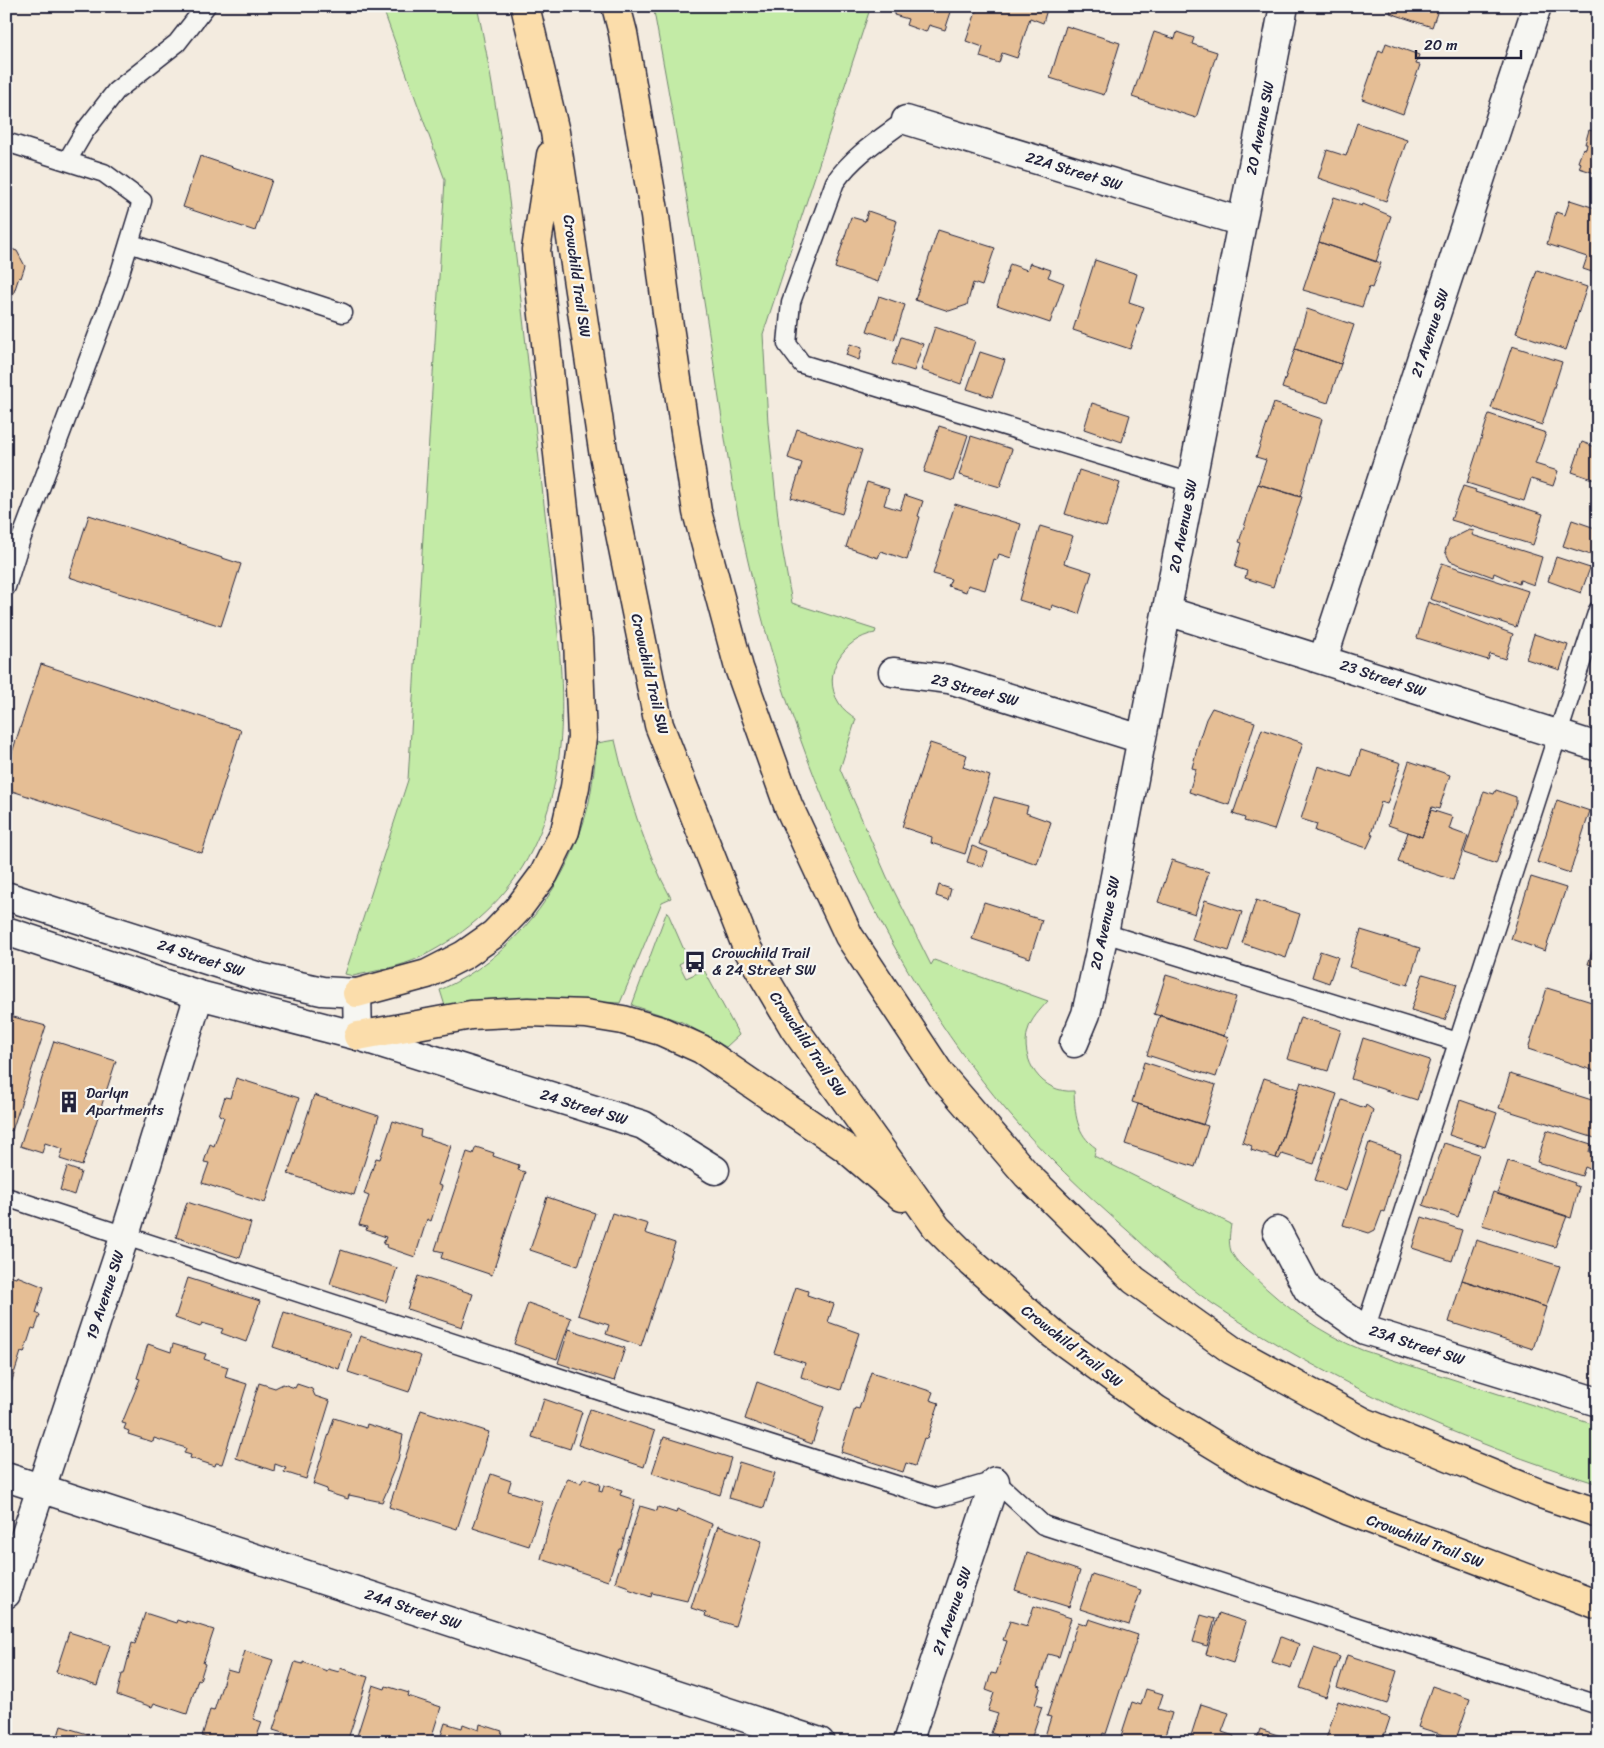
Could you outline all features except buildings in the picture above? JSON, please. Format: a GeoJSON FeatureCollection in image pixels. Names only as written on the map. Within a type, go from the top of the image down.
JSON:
{"type":"FeatureCollection","features":[{"type":"Feature","properties":{"kind":"highway","name":"Crowchild Trail SW"},"geometry":{"type":"LineString","coordinates":[[525,6],[555,132],[603,450],[659,726],[747,948],[794,1028],[937,1228],[972,1263],[1054,1336],[1157,1410],[1256,1470],[1348,1511],[1598,1605]]}},
{"type":"Feature","properties":{"kind":"highway"},"geometry":{"type":"LineString","coordinates":[[616,6],[623,33],[655,216],[696,512],[739,668],[788,805],[849,936],[940,1075],[1027,1175],[1134,1280],[1232,1350],[1364,1422],[1541,1494],[1598,1513]]}},
{"type":"Feature","properties":{"kind":"highway"},"geometry":{"type":"LineString","coordinates":[[357,993],[427,974],[464,955],[494,934],[518,909],[544,874],[565,831],[576,787],[582,738],[578,638],[536,250],[555,132]]}},
{"type":"Feature","properties":{"kind":"highway"},"geometry":{"type":"LineString","coordinates":[[358,1036],[471,1015],[528,1012],[586,1014],[623,1020],[661,1031],[702,1049],[844,1147],[937,1228]]}},
{"type":"Feature","properties":{"kind":"street","name":"20 Avenue SW"},"geometry":{"type":"LineString","coordinates":[[1074,1043],[1086,1014],[1104,933],[1284,6]]}},
{"type":"Feature","properties":{"kind":"street","name":"21 Avenue SW"},"geometry":{"type":"LineString","coordinates":[[1323,659],[1537,6]]}},
{"type":"Feature","properties":{"kind":"street","name":"22A Street SW"},"geometry":{"type":"LineString","coordinates":[[906,120],[1242,222]]}},
{"type":"Feature","properties":{"kind":"street","name":"23 Street SW"},"geometry":{"type":"LineString","coordinates":[[1167,611],[1598,747]]}},
{"type":"Feature","properties":{"kind":"street","name":"23 Street SW"},"geometry":{"type":"LineString","coordinates":[[893,672],[949,679],[1141,739]]}},
{"type":"Feature","properties":{"kind":"street","name":"24 Street SW"},"geometry":{"type":"LineString","coordinates":[[6,896],[263,978],[322,992],[357,993]]}},
{"type":"Feature","properties":{"kind":"street","name":"24 Street SW"},"geometry":{"type":"LineString","coordinates":[[6,931],[199,995],[358,1036],[643,1125],[715,1170]]}},
{"type":"Feature","properties":{"kind":"street"},"geometry":{"type":"LineString","coordinates":[[357,993],[358,1036]]}},
{"type":"Feature","properties":{"kind":"street","name":"19 Avenue SW"},"geometry":{"type":"LineString","coordinates":[[6,1594],[125,1235],[199,995]]}},
{"type":"Feature","properties":{"kind":"street","name":"23A Street SW"},"geometry":{"type":"LineString","coordinates":[[1277,1231],[1308,1290],[1365,1330],[1598,1402]]}},
{"type":"Feature","properties":{"kind":"street","name":"24A Street SW"},"geometry":{"type":"LineString","coordinates":[[6,1477],[820,1742]]}},
{"type":"Feature","properties":{"kind":"street","name":"21 Avenue SW"},"geometry":{"type":"LineString","coordinates":[[908,1742],[995,1481]]}},
{"type":"Feature","properties":{"kind":"lane"},"geometry":{"type":"LineString","coordinates":[[67,161],[84,132],[116,91],[177,43],[206,6]]}},
{"type":"Feature","properties":{"kind":"lane"},"geometry":{"type":"LineString","coordinates":[[906,120],[859,154],[846,166],[835,182],[791,302],[788,344],[802,364],[1191,483]]}},
{"type":"Feature","properties":{"kind":"lane"},"geometry":{"type":"LineString","coordinates":[[6,142],[104,173],[142,201],[115,289],[9,567],[6,587]]}},
{"type":"Feature","properties":{"kind":"lane"},"geometry":{"type":"LineString","coordinates":[[129,243],[343,313]]}},
{"type":"Feature","properties":{"kind":"lane"},"geometry":{"type":"LineString","coordinates":[[1365,1330],[1598,610]]}},
{"type":"Feature","properties":{"kind":"lane"},"geometry":{"type":"LineString","coordinates":[[1104,933],[1458,1042]]}},
{"type":"Feature","properties":{"kind":"lane"},"geometry":{"type":"LineString","coordinates":[[6,1197],[631,1401],[937,1498],[995,1481],[1043,1525],[1598,1705]]}},
{"type":"Feature","properties":{"kind":"green space"},"geometry":{"type":"Polygon","coordinates":[[[382,6],[477,6],[495,101],[514,244],[555,602],[562,710],[560,746],[555,781],[546,816],[532,850],[523,867],[511,883],[485,913],[438,948],[405,963],[353,976],[345,974],[408,780],[445,180],[382,6]]]}},
{"type":"Feature","properties":{"kind":"green space"},"geometry":{"type":"Polygon","coordinates":[[[653,6],[871,6],[763,334],[768,423],[780,536],[792,603],[876,630],[875,633],[864,636],[845,650],[838,659],[834,669],[832,681],[834,692],[845,710],[856,719],[840,769],[887,877],[931,965],[934,960],[1048,1001],[1029,1026],[1026,1041],[1027,1053],[1030,1063],[1043,1081],[1052,1087],[1074,1091],[1078,1123],[1084,1136],[1096,1148],[1094,1156],[1231,1224],[1230,1248],[1238,1262],[1291,1309],[1332,1336],[1362,1350],[1598,1426],[1598,1484],[1497,1449],[1399,1408],[1304,1360],[1258,1333],[1202,1296],[1095,1201],[1034,1142],[1006,1110],[960,1051],[918,987],[880,919],[845,849],[814,776],[788,703],[765,629],[747,557],[736,502],[689,210],[653,6]]]}},
{"type":"Feature","properties":{"kind":"green space"},"geometry":{"type":"Polygon","coordinates":[[[615,740],[625,780],[645,841],[671,898],[662,902],[620,1003],[537,998],[445,1006],[440,990],[465,977],[489,961],[511,942],[547,898],[574,848],[587,812],[597,743],[615,740]]]}},
{"type":"Feature","properties":{"kind":"green space"},"geometry":{"type":"Polygon","coordinates":[[[667,911],[688,959],[679,964],[686,978],[704,970],[739,1035],[726,1047],[682,1022],[632,1005],[667,911]]]}},
{"type":"Feature","properties":{"kind":"place","name":"Crowchild Trail & 24 Street SW"},"geometry":{"type":"Point","coordinates":[695,962]}},
{"type":"Feature","properties":{"kind":"place","name":"Darlyn Apartments"},"geometry":{"type":"Point","coordinates":[69,1102]}}]}
